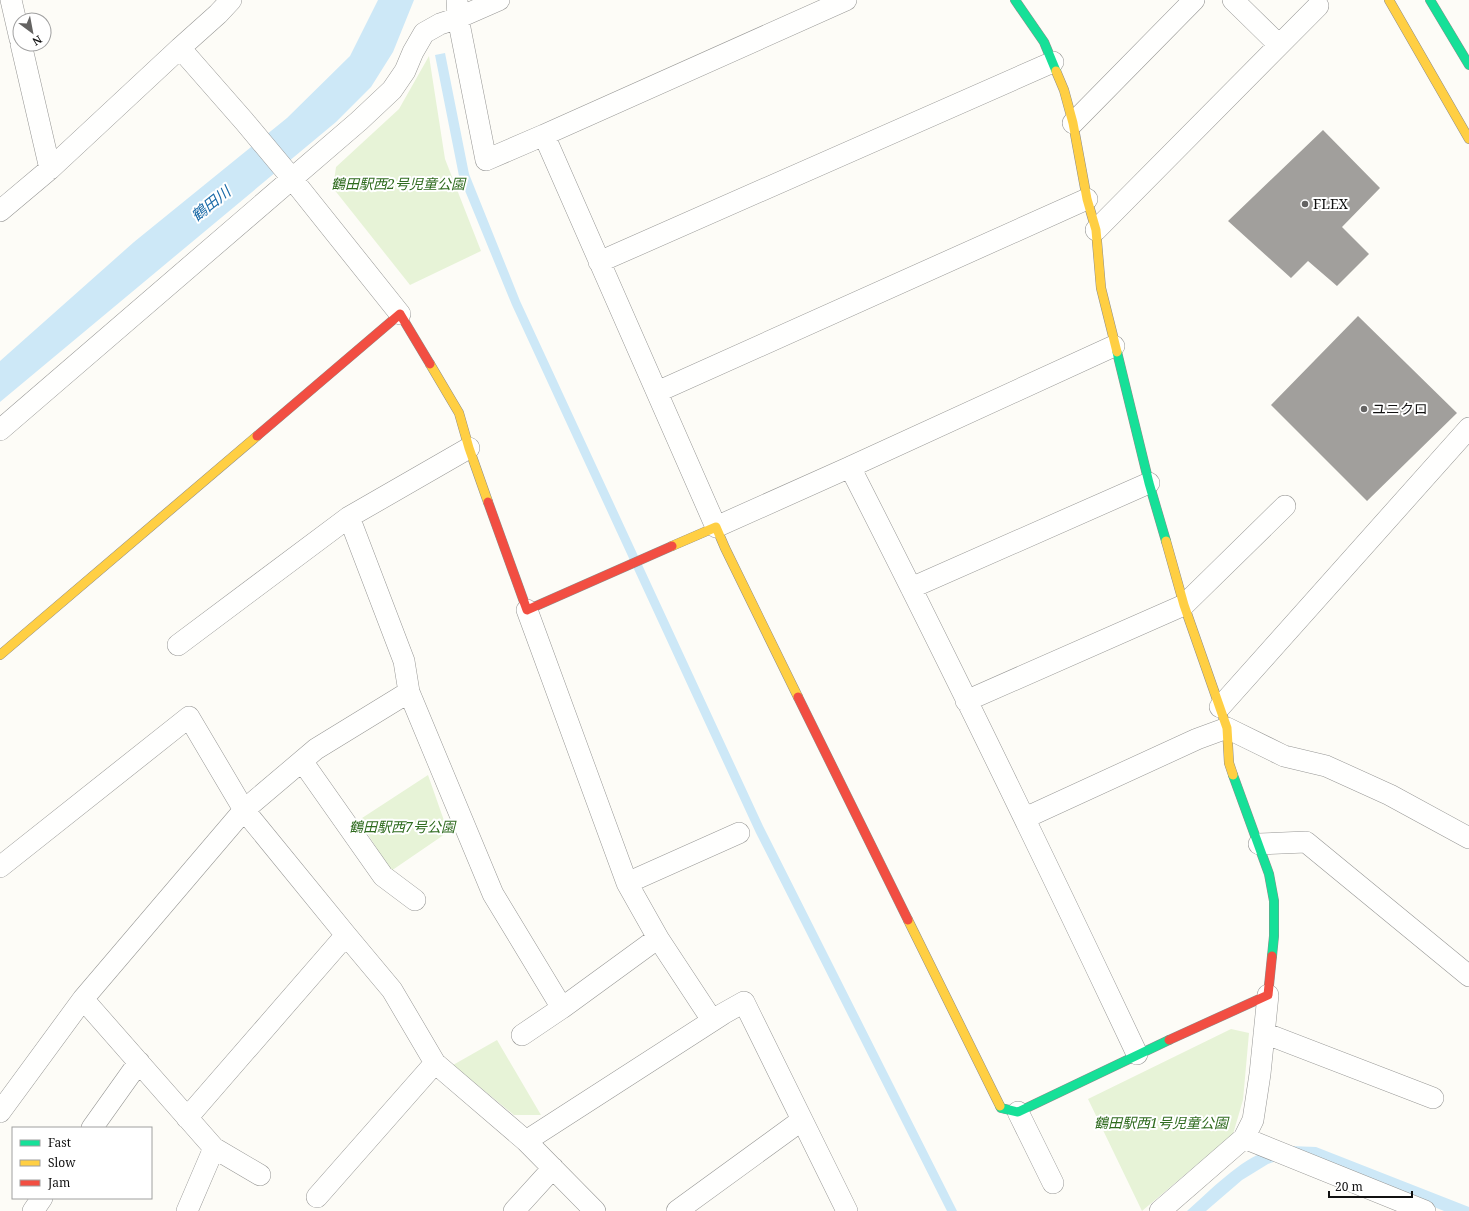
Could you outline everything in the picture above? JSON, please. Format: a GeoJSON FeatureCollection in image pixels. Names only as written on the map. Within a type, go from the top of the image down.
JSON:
{"type":"FeatureCollection","features":[{"type":"Feature","properties":{"kind":"street"},"geometry":{"type":"LineString","coordinates":[[11,0],[14,12]]}},
{"type":"Feature","properties":{"kind":"street"},"geometry":{"type":"LineString","coordinates":[[0,211],[50,169],[218,14],[231,0]]}},
{"type":"Feature","properties":{"kind":"street"},"geometry":{"type":"LineString","coordinates":[[0,430],[289,174],[359,121],[392,90],[405,71],[413,52],[424,33],[440,24],[458,9],[499,0]]}},
{"type":"Feature","properties":{"kind":"street"},"geometry":{"type":"LineString","coordinates":[[458,9],[486,160],[846,0]]}},
{"type":"Feature","properties":{"kind":"street"},"geometry":{"type":"LineString","coordinates":[[1015,0],[1044,42],[1064,90],[1073,123],[1087,199],[1096,230],[1101,288],[1114,346],[1149,483],[1184,605],[1227,728],[1229,763],[1269,874],[1274,901],[1274,936],[1253,1120],[1244,1138],[1160,1211]]}},
{"type":"Feature","properties":{"kind":"street"},"geometry":{"type":"LineString","coordinates":[[1073,123],[1194,0]]}},
{"type":"Feature","properties":{"kind":"street"},"geometry":{"type":"LineString","coordinates":[[1234,0],[1279,45]]}},
{"type":"Feature","properties":{"kind":"street"},"geometry":{"type":"LineString","coordinates":[[1389,0],[1469,139]]}},
{"type":"Feature","properties":{"kind":"street"},"geometry":{"type":"LineString","coordinates":[[1430,0],[1469,65]]}},
{"type":"Feature","properties":{"kind":"street"},"geometry":{"type":"LineString","coordinates":[[1096,230],[1318,6]]}},
{"type":"Feature","properties":{"kind":"street"},"geometry":{"type":"LineString","coordinates":[[180,48],[244,120],[289,174],[400,314],[459,413],[469,448],[627,883],[658,938],[712,1020],[744,1002],[847,1211]]}},
{"type":"Feature","properties":{"kind":"street"},"geometry":{"type":"LineString","coordinates":[[23,52],[50,169]]}},
{"type":"Feature","properties":{"kind":"street"},"geometry":{"type":"LineString","coordinates":[[600,262],[1053,62]]}},
{"type":"Feature","properties":{"kind":"street"},"geometry":{"type":"LineString","coordinates":[[544,135],[725,548],[1001,1108],[1018,1112],[1137,1054],[1268,995]]}},
{"type":"Feature","properties":{"kind":"street"},"geometry":{"type":"LineString","coordinates":[[657,392],[1087,199]]}},
{"type":"Feature","properties":{"kind":"street"},"geometry":{"type":"LineString","coordinates":[[0,655],[400,314]]}},
{"type":"Feature","properties":{"kind":"street"},"geometry":{"type":"LineString","coordinates":[[527,610],[850,467],[1114,346]]}},
{"type":"Feature","properties":{"kind":"street"},"geometry":{"type":"LineString","coordinates":[[1220,707],[1469,428]]}},
{"type":"Feature","properties":{"kind":"street"},"geometry":{"type":"LineString","coordinates":[[178,645],[349,518],[469,448]]}},
{"type":"Feature","properties":{"kind":"street"},"geometry":{"type":"LineString","coordinates":[[850,467],[1025,818],[1137,1054]]}},
{"type":"Feature","properties":{"kind":"street"},"geometry":{"type":"LineString","coordinates":[[911,588],[1149,483]]}},
{"type":"Feature","properties":{"kind":"street"},"geometry":{"type":"LineString","coordinates":[[966,700],[1184,605],[1285,506]]}},
{"type":"Feature","properties":{"kind":"street"},"geometry":{"type":"LineString","coordinates":[[349,518],[404,661],[409,692],[493,894],[562,1008]]}},
{"type":"Feature","properties":{"kind":"street"},"geometry":{"type":"LineString","coordinates":[[0,1112],[83,999],[244,810],[316,749],[409,692]]}},
{"type":"Feature","properties":{"kind":"street"},"geometry":{"type":"LineString","coordinates":[[0,867],[189,717],[244,810],[346,936],[392,990],[435,1063],[526,1141],[595,1211]]}},
{"type":"Feature","properties":{"kind":"street"},"geometry":{"type":"LineString","coordinates":[[1025,818],[1197,739],[1227,728],[1284,756],[1326,766],[1390,795],[1469,838]]}},
{"type":"Feature","properties":{"kind":"street"},"geometry":{"type":"LineString","coordinates":[[302,761],[383,876],[414,900]]}},
{"type":"Feature","properties":{"kind":"street"},"geometry":{"type":"LineString","coordinates":[[627,883],[739,833]]}},
{"type":"Feature","properties":{"kind":"street"},"geometry":{"type":"LineString","coordinates":[[1259,844],[1306,842],[1469,976]]}},
{"type":"Feature","properties":{"kind":"street"},"geometry":{"type":"LineString","coordinates":[[187,1118],[346,936]]}},
{"type":"Feature","properties":{"kind":"street"},"geometry":{"type":"LineString","coordinates":[[522,1035],[562,1008],[658,938]]}},
{"type":"Feature","properties":{"kind":"street"},"geometry":{"type":"LineString","coordinates":[[83,999],[214,1148],[260,1175]]}},
{"type":"Feature","properties":{"kind":"street"},"geometry":{"type":"LineString","coordinates":[[526,1141],[724,1013]]}},
{"type":"Feature","properties":{"kind":"street"},"geometry":{"type":"LineString","coordinates":[[1264,1033],[1433,1098]]}},
{"type":"Feature","properties":{"kind":"street"},"geometry":{"type":"LineString","coordinates":[[93,1127],[138,1062]]}},
{"type":"Feature","properties":{"kind":"street"},"geometry":{"type":"LineString","coordinates":[[317,1197],[435,1063]]}},
{"type":"Feature","properties":{"kind":"street"},"geometry":{"type":"LineString","coordinates":[[1018,1112],[1053,1183]]}},
{"type":"Feature","properties":{"kind":"street"},"geometry":{"type":"LineString","coordinates":[[677,1211],[802,1120]]}},
{"type":"Feature","properties":{"kind":"street"},"geometry":{"type":"LineString","coordinates":[[1244,1138],[1425,1211]]}},
{"type":"Feature","properties":{"kind":"street"},"geometry":{"type":"LineString","coordinates":[[187,1211],[214,1148]]}},
{"type":"Feature","properties":{"kind":"street"},"geometry":{"type":"LineString","coordinates":[[514,1211],[553,1168]]}},
{"type":"Feature","properties":{"kind":"street"},"geometry":{"type":"LineString","coordinates":[[33,1211],[41,1199]]}},
{"type":"Feature","properties":{"kind":"green space","name":"鶴田駅西2号児童公園"},"geometry":{"type":"Polygon","coordinates":[[[429,56],[445,159],[481,251],[410,285],[333,188],[336,167],[399,109],[429,56]]]}},
{"type":"Feature","properties":{"kind":"green space","name":"鶴田駅西7号公園"},"geometry":{"type":"Polygon","coordinates":[[[428,775],[448,832],[391,871],[359,820],[428,775]]]}},
{"type":"Feature","properties":{"kind":"green space","name":"鶴田駅西1号児童公園"},"geometry":{"type":"Polygon","coordinates":[[[1231,1029],[1249,1033],[1243,1100],[1233,1134],[1142,1211],[1088,1099],[1231,1029]]]}},
{"type":"Feature","properties":{"kind":"green space"},"geometry":{"type":"Polygon","coordinates":[[[497,1040],[541,1115],[514,1115],[453,1065],[497,1040]]]}},
{"type":"Feature","properties":{"kind":"water","name":"鶴田川"},"geometry":{"type":"Polygon","coordinates":[[[378,0],[414,0],[393,52],[371,87],[336,122],[0,402],[0,361],[134,242],[287,118],[350,56],[378,0]]]}},
{"type":"Feature","properties":{"kind":"water"},"geometry":{"type":"Polygon","coordinates":[[[445,53],[469,174],[520,301],[763,826],[957,1211],[947,1211],[756,833],[512,305],[459,176],[435,55],[445,53]]]}},
{"type":"Feature","properties":{"kind":"water"},"geometry":{"type":"Polygon","coordinates":[[[1290,1146],[1316,1147],[1469,1207],[1469,1211],[1444,1211],[1315,1159],[1287,1157],[1268,1164],[1242,1180],[1206,1211],[1187,1211],[1226,1176],[1247,1161],[1269,1150],[1290,1146]]]}},
{"type":"Feature","properties":{"kind":"building","name":"FLEX"},"geometry":{"type":"Polygon","coordinates":[[[1323,130],[1380,188],[1342,227],[1369,254],[1337,286],[1308,261],[1291,278],[1228,221],[1323,130]]]}},
{"type":"Feature","properties":{"kind":"building","name":"ユニクロ"},"geometry":{"type":"Polygon","coordinates":[[[1358,316],[1457,413],[1367,501],[1271,405],[1358,316]]]}},
{"type":"Feature","properties":{"kind":"traffic: fast"},"geometry":{"type":"LineString","coordinates":[[1015,0],[1044,42],[1056,71]]}},
{"type":"Feature","properties":{"kind":"traffic: fast"},"geometry":{"type":"LineString","coordinates":[[1430,0],[1469,65]]}},
{"type":"Feature","properties":{"kind":"traffic: fast"},"geometry":{"type":"LineString","coordinates":[[1117,352],[1149,483],[1166,541]]}},
{"type":"Feature","properties":{"kind":"traffic: fast"},"geometry":{"type":"LineString","coordinates":[[1233,775],[1269,874],[1274,901],[1274,936],[1272,956]]}},
{"type":"Feature","properties":{"kind":"traffic: fast"},"geometry":{"type":"LineString","coordinates":[[1000,1106],[1001,1108],[1018,1112],[1169,1040]]}},
{"type":"Feature","properties":{"kind":"traffic: slow"},"geometry":{"type":"LineString","coordinates":[[1389,0],[1469,139]]}},
{"type":"Feature","properties":{"kind":"traffic: slow"},"geometry":{"type":"LineString","coordinates":[[1056,71],[1064,90],[1073,123],[1087,199],[1096,230],[1101,288],[1117,352]]}},
{"type":"Feature","properties":{"kind":"traffic: slow"},"geometry":{"type":"LineString","coordinates":[[430,364],[459,413],[469,448],[488,502]]}},
{"type":"Feature","properties":{"kind":"traffic: slow"},"geometry":{"type":"LineString","coordinates":[[0,655],[257,436]]}},
{"type":"Feature","properties":{"kind":"traffic: slow"},"geometry":{"type":"LineString","coordinates":[[672,546],[716,527],[798,697]]}},
{"type":"Feature","properties":{"kind":"traffic: slow"},"geometry":{"type":"LineString","coordinates":[[1166,541],[1184,605],[1227,728],[1229,763],[1233,775]]}},
{"type":"Feature","properties":{"kind":"traffic: slow"},"geometry":{"type":"LineString","coordinates":[[908,920],[1000,1106]]}},
{"type":"Feature","properties":{"kind":"traffic: jam"},"geometry":{"type":"LineString","coordinates":[[257,436],[400,314],[430,364]]}},
{"type":"Feature","properties":{"kind":"traffic: jam"},"geometry":{"type":"LineString","coordinates":[[488,502],[527,610],[672,546]]}},
{"type":"Feature","properties":{"kind":"traffic: jam"},"geometry":{"type":"LineString","coordinates":[[798,697],[908,920]]}},
{"type":"Feature","properties":{"kind":"traffic: jam"},"geometry":{"type":"LineString","coordinates":[[1169,1040],[1268,995],[1272,956]]}},
{"type":"Feature","properties":{"kind":"place","name":"FLEX"},"geometry":{"type":"Point","coordinates":[1305,204]}},
{"type":"Feature","properties":{"kind":"place","name":"ユニクロ"},"geometry":{"type":"Point","coordinates":[1364,409]}}]}
